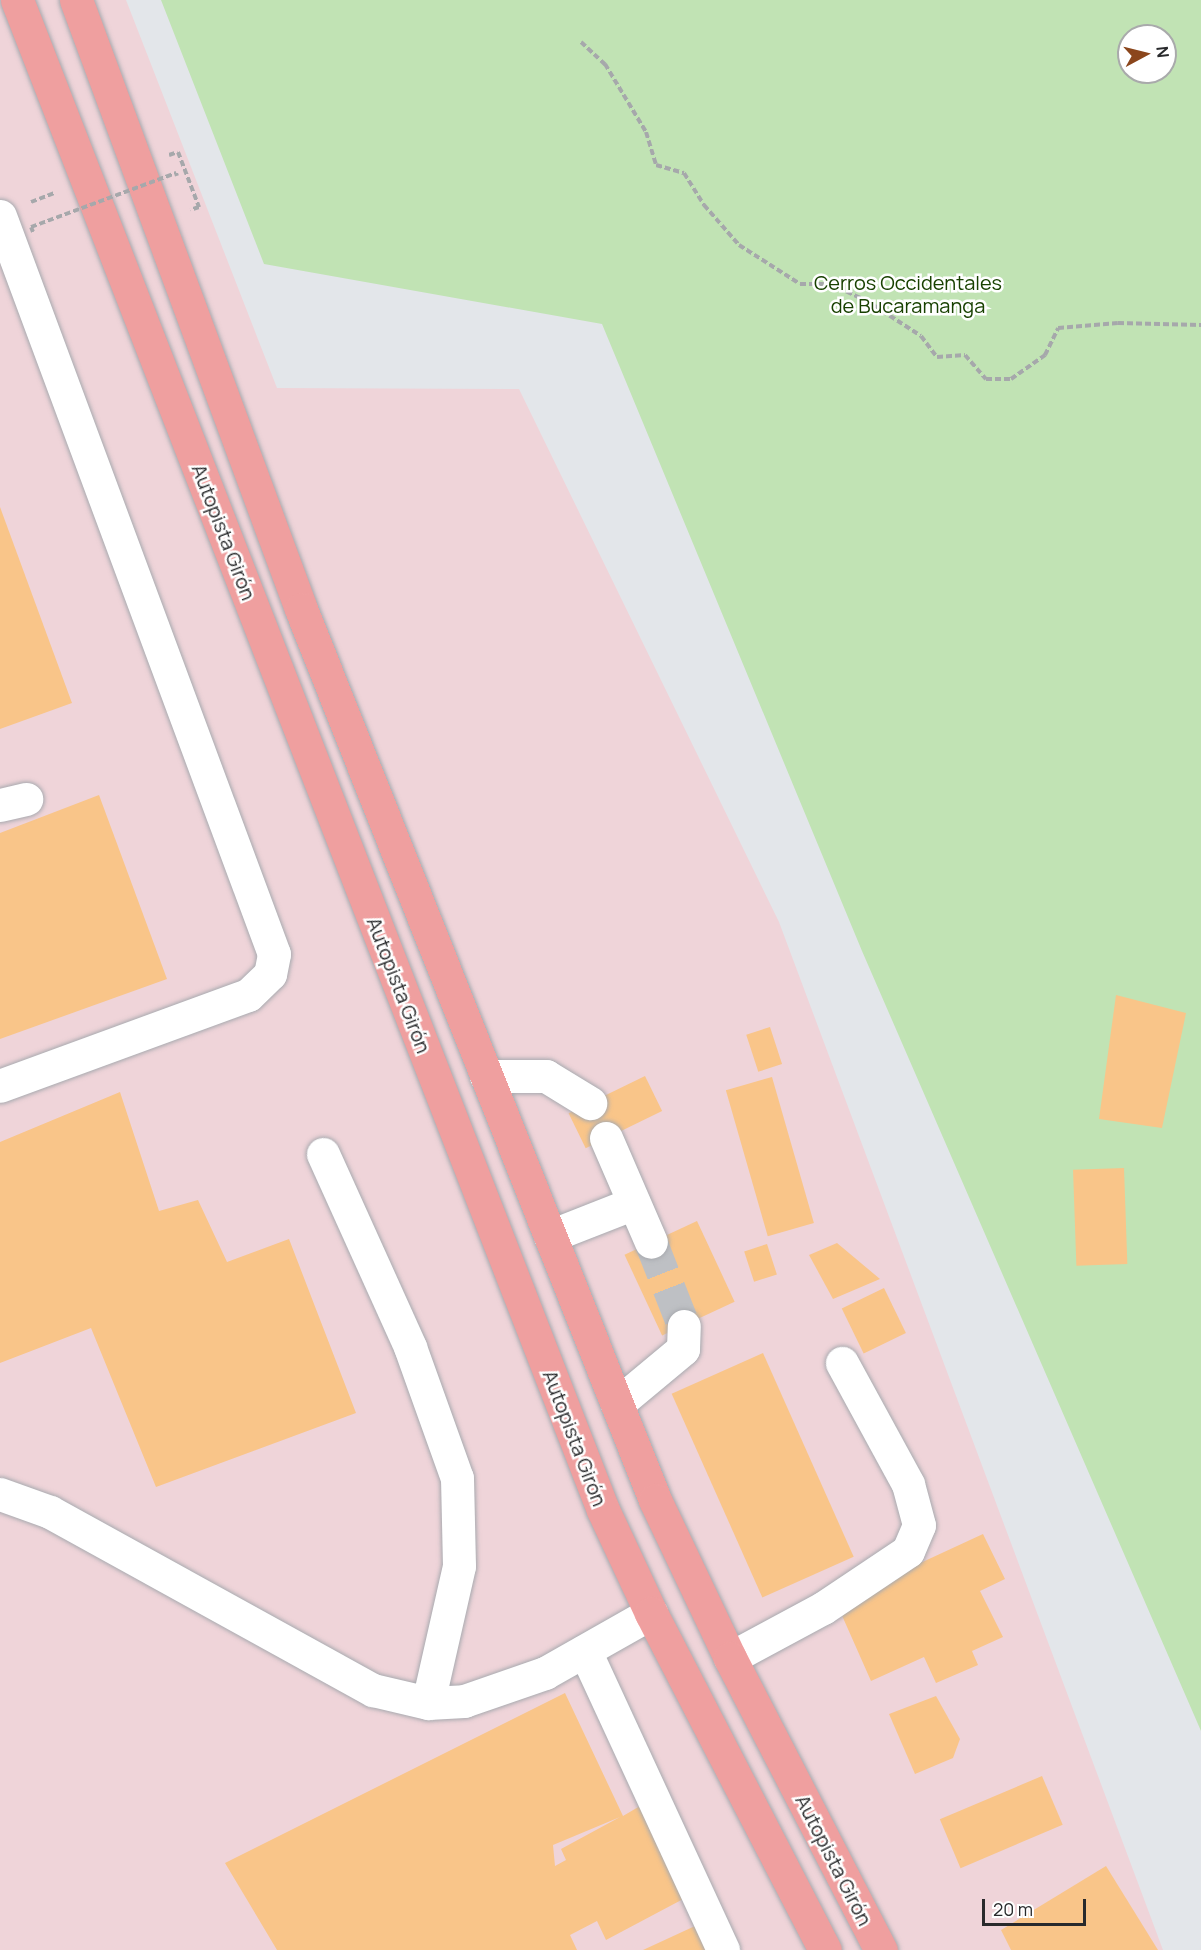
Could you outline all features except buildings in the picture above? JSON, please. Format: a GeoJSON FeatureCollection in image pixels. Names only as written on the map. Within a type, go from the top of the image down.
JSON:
{"type":"FeatureCollection","features":[{"type":"Feature","properties":{"kind":"highway","name":"Autopista Girón"},"geometry":{"type":"LineString","coordinates":[[17,0],[603,1510],[651,1613],[825,1950]]}},
{"type":"Feature","properties":{"kind":"highway","name":"Autopista Girón"},"geometry":{"type":"LineString","coordinates":[[76,0],[301,609],[655,1500],[729,1658],[881,1950]]}},
{"type":"Feature","properties":{"kind":"lane"},"geometry":{"type":"LineString","coordinates":[[0,1086],[248,995],[270,974],[274,954],[12,211]]}},
{"type":"Feature","properties":{"kind":"lane"},"geometry":{"type":"LineString","coordinates":[[486,1076],[546,1076],[590,1102]]}},
{"type":"Feature","properties":{"kind":"lane"},"geometry":{"type":"LineString","coordinates":[[606,1138],[651,1242]]}},
{"type":"Feature","properties":{"kind":"lane"},"geometry":{"type":"LineString","coordinates":[[323,1154],[410,1347],[457,1478],[459,1566],[428,1703]]}},
{"type":"Feature","properties":{"kind":"lane"},"geometry":{"type":"LineString","coordinates":[[550,1236],[634,1203]]}},
{"type":"Feature","properties":{"kind":"lane"},"geometry":{"type":"LineString","coordinates":[[617,1404],[683,1349],[684,1326]]}},
{"type":"Feature","properties":{"kind":"lane"},"geometry":{"type":"LineString","coordinates":[[729,1658],[823,1608],[908,1551],[919,1525],[908,1484],[842,1363]]}},
{"type":"Feature","properties":{"kind":"lane"},"geometry":{"type":"LineString","coordinates":[[0,1494],[50,1512],[373,1690],[428,1703],[464,1701],[545,1673],[651,1613]]}},
{"type":"Feature","properties":{"kind":"lane"},"geometry":{"type":"LineString","coordinates":[[585,1651],[723,1950]]}},
{"type":"Feature","properties":{"kind":"path"},"geometry":{"type":"LineString","coordinates":[[581,42],[605,64],[646,132],[656,165],[684,173],[704,205],[740,245],[800,284],[830,284],[867,301],[921,336],[937,357],[965,356],[986,379],[1011,379],[1045,355],[1058,328],[1118,323],[1201,325]]}},
{"type":"Feature","properties":{"kind":"path"},"geometry":{"type":"LineString","coordinates":[[178,152],[199,207],[190,211],[187,202]]}},
{"type":"Feature","properties":{"kind":"path"},"geometry":{"type":"LineString","coordinates":[[33,232],[31,227],[176,173],[180,185]]}},
{"type":"Feature","properties":{"kind":"path"},"geometry":{"type":"LineString","coordinates":[[12,211],[63,190]]}},
{"type":"Feature","properties":{"kind":"shaded area"},"geometry":{"type":"Polygon","coordinates":[[[0,0],[126,0],[277,388],[519,389],[779,922],[1163,1950],[0,1950],[0,0]]]}},
{"type":"Feature","properties":{"kind":"green space","name":"Cerros Occidentales de Bucaramanga"},"geometry":{"type":"Polygon","coordinates":[[[161,0],[1201,0],[1201,1731],[862,951],[602,324],[264,264],[161,0]]]}},
{"type":"Feature","properties":{"kind":"tunnel"},"geometry":{"type":"LineString","coordinates":[[651,1242],[684,1326]]}}]}
